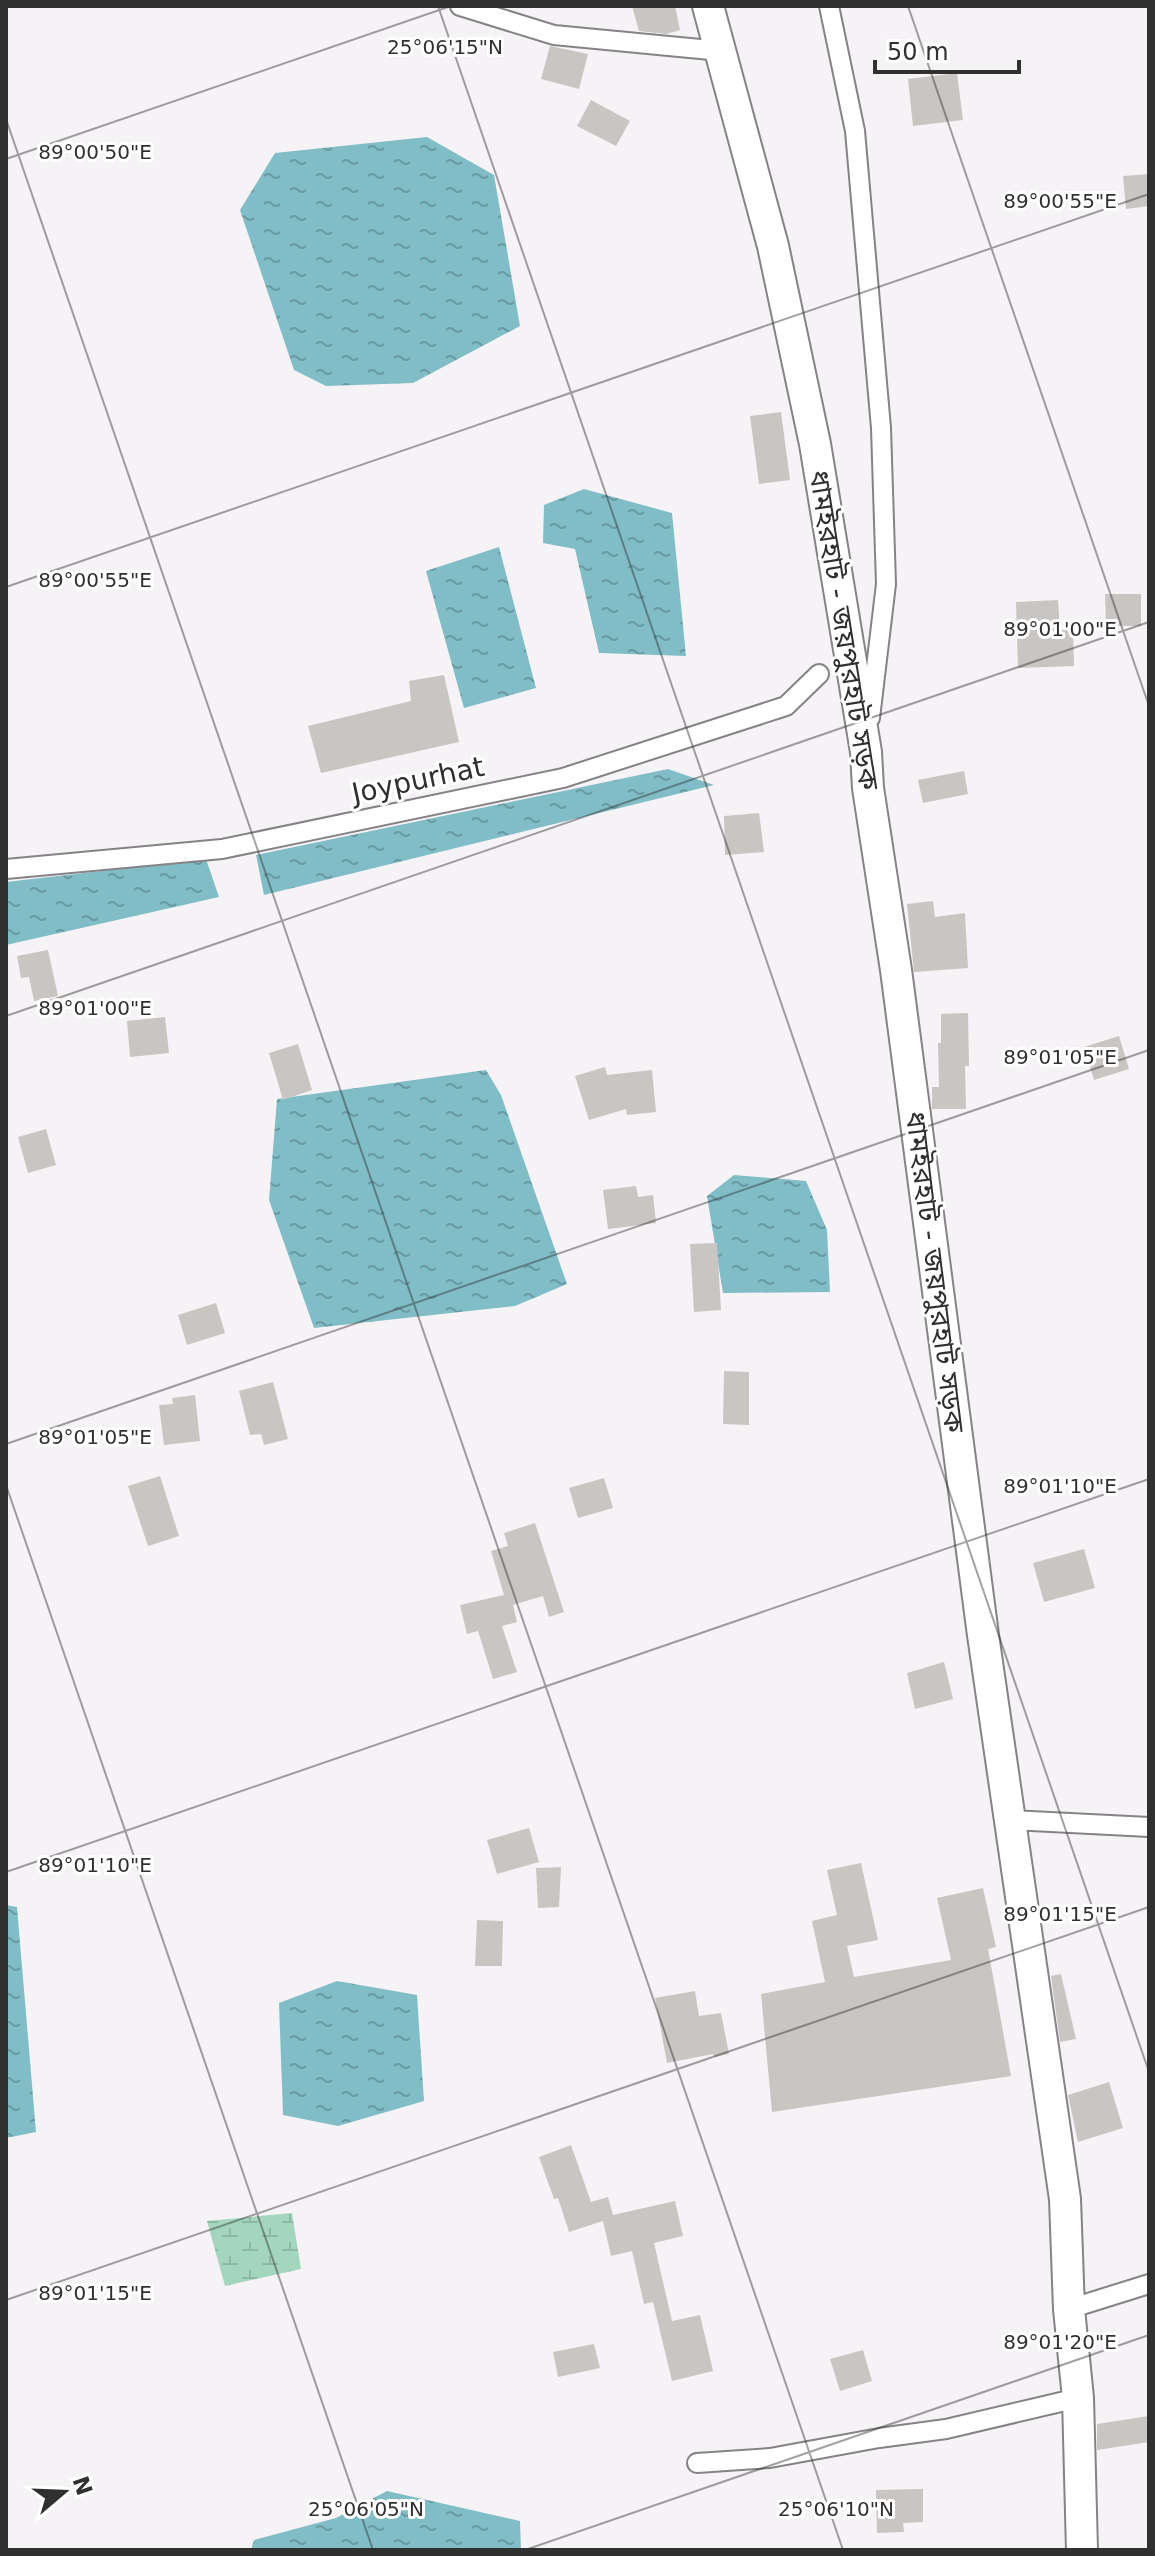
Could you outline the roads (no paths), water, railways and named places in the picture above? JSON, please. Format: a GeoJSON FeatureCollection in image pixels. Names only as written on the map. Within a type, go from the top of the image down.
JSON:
{"type":"FeatureCollection","features":[{"type":"Feature","properties":{"kind":"main road","name":"ধামইরহাট - জয়পুরহাট সড়ক"},"geometry":{"type":"LineString","coordinates":[[708,6],[773,246],[825,504],[866,752],[868,788],[896,970],[1009,1820],[1065,2199],[1069,2309],[1078,2398],[1082,2550]]}},
{"type":"Feature","properties":{"kind":"street"},"geometry":{"type":"LineString","coordinates":[[460,6],[554,35],[721,51]]}},
{"type":"Feature","properties":{"kind":"street"},"geometry":{"type":"LineString","coordinates":[[829,6],[855,131],[881,428],[886,584],[866,752]]}},
{"type":"Feature","properties":{"kind":"street","name":"Joypurhat"},"geometry":{"type":"LineString","coordinates":[[6,869],[222,849],[563,778],[786,706],[819,674]]}},
{"type":"Feature","properties":{"kind":"street"},"geometry":{"type":"LineString","coordinates":[[1009,1820],[1149,1827]]}},
{"type":"Feature","properties":{"kind":"street"},"geometry":{"type":"LineString","coordinates":[[1069,2309],[1149,2284]]}},
{"type":"Feature","properties":{"kind":"street"},"geometry":{"type":"LineString","coordinates":[[697,2463],[770,2458],[946,2429],[1078,2398]]}},
{"type":"Feature","properties":{"kind":"water"},"geometry":{"type":"Polygon","coordinates":[[[427,137],[494,175],[520,326],[413,383],[326,386],[294,370],[240,210],[275,153],[427,137]]]}},
{"type":"Feature","properties":{"kind":"water"},"geometry":{"type":"Polygon","coordinates":[[[584,489],[672,513],[686,656],[599,653],[575,549],[543,543],[544,505],[584,489]]]}},
{"type":"Feature","properties":{"kind":"water"},"geometry":{"type":"Polygon","coordinates":[[[499,547],[536,688],[464,708],[426,571],[499,547]]]}},
{"type":"Feature","properties":{"kind":"water"},"geometry":{"type":"Polygon","coordinates":[[[668,769],[714,785],[264,895],[256,855],[668,769]]]}},
{"type":"Feature","properties":{"kind":"water"},"geometry":{"type":"Polygon","coordinates":[[[206,859],[219,897],[6,945],[6,882],[206,859]]]}},
{"type":"Feature","properties":{"kind":"water"},"geometry":{"type":"Polygon","coordinates":[[[486,1070],[501,1095],[567,1284],[515,1306],[314,1328],[269,1200],[277,1099],[486,1070]]]}},
{"type":"Feature","properties":{"kind":"water"},"geometry":{"type":"Polygon","coordinates":[[[734,1175],[806,1181],[827,1230],[830,1292],[723,1293],[707,1196],[734,1175]]]}},
{"type":"Feature","properties":{"kind":"water"},"geometry":{"type":"Polygon","coordinates":[[[6,1905],[17,1907],[36,2132],[6,2138],[6,1905]]]}},
{"type":"Feature","properties":{"kind":"water"},"geometry":{"type":"Polygon","coordinates":[[[337,1981],[417,1995],[424,2101],[338,2126],[283,2115],[279,2003],[337,1981]]]}},
{"type":"Feature","properties":{"kind":"water"},"geometry":{"type":"Polygon","coordinates":[[[387,2491],[520,2521],[521,2550],[251,2550],[254,2540],[336,2518],[387,2491]]]}}]}
